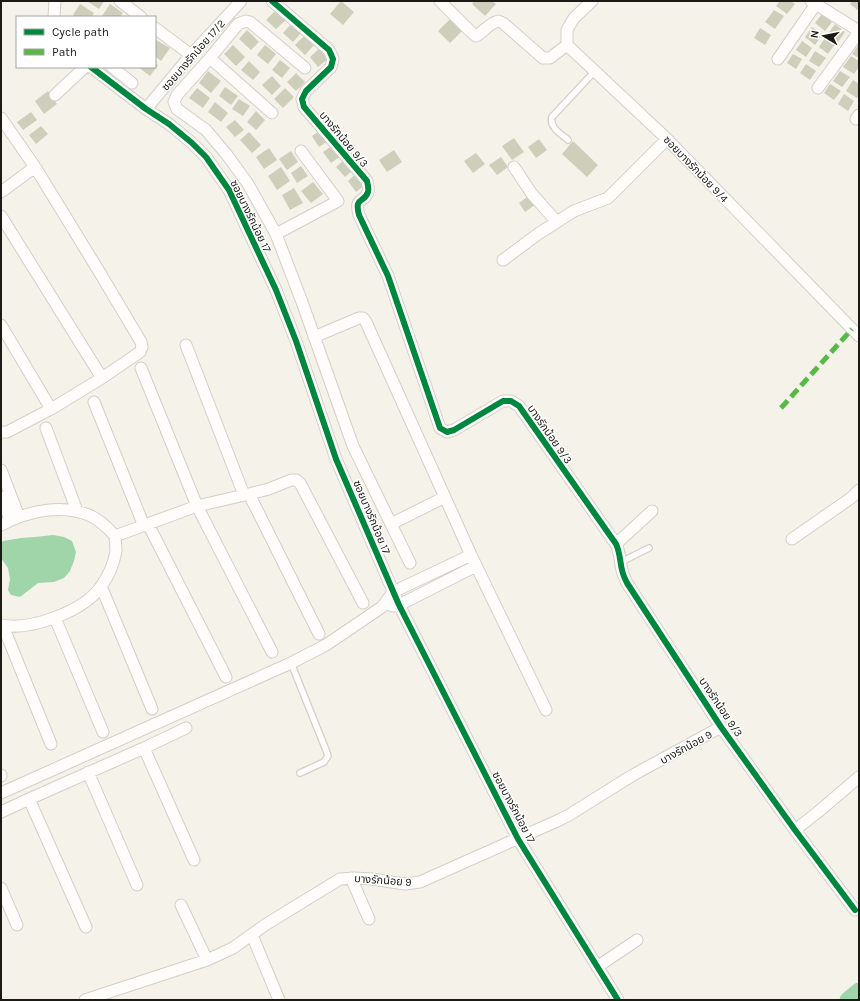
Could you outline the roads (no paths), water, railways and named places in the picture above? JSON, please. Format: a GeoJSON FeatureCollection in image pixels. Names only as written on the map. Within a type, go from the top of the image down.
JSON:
{"type":"FeatureCollection","features":[{"type":"Feature","properties":{"kind":"street"},"geometry":{"type":"LineString","coordinates":[[54,16],[55,1]]}},
{"type":"Feature","properties":{"kind":"street"},"geometry":{"type":"LineString","coordinates":[[120,1],[136,16]]}},
{"type":"Feature","properties":{"kind":"street","name":"ซอยบางรักน้อย 17/2"},"geometry":{"type":"LineString","coordinates":[[146,109],[241,1]]}},
{"type":"Feature","properties":{"kind":"street","name":"บางรักน้อย 9/3"},"geometry":{"type":"LineString","coordinates":[[272,1],[329,50],[333,59],[331,67],[306,91],[302,99],[304,107],[367,181],[369,191],[365,197],[359,200],[357,207],[359,215],[388,276],[440,428],[447,432],[454,430],[503,401],[511,401],[519,406],[616,544],[622,572],[627,583],[721,727],[855,910]]}},
{"type":"Feature","properties":{"kind":"street"},"geometry":{"type":"LineString","coordinates":[[440,1],[476,36],[493,22],[498,21],[503,23],[543,58],[550,58],[567,45],[567,30],[574,18],[592,1]]}},
{"type":"Feature","properties":{"kind":"street"},"geometry":{"type":"LineString","coordinates":[[778,59],[815,2],[859,32],[818,88]]}},
{"type":"Feature","properties":{"kind":"street"},"geometry":{"type":"LineString","coordinates":[[305,68],[250,22],[246,21],[238,24],[177,95],[174,102],[177,109],[206,130],[227,155],[248,184],[276,234],[353,446],[410,563]]}},
{"type":"Feature","properties":{"kind":"street"},"geometry":{"type":"LineString","coordinates":[[156,29],[192,55]]}},
{"type":"Feature","properties":{"kind":"street","name":"ซอยบางรักน้อย 9/4"},"geometry":{"type":"LineString","coordinates":[[567,45],[667,139],[859,336]]}},
{"type":"Feature","properties":{"kind":"street"},"geometry":{"type":"LineString","coordinates":[[210,58],[272,113]]}},
{"type":"Feature","properties":{"kind":"street"},"geometry":{"type":"LineString","coordinates":[[56,96],[84,68]]}},
{"type":"Feature","properties":{"kind":"street","name":"ซอยบางรักน้อย 17"},"geometry":{"type":"LineString","coordinates":[[92,68],[146,109],[169,124],[192,144],[206,157],[230,190],[296,341],[336,459],[399,605],[518,839],[618,1000]]}},
{"type":"Feature","properties":{"kind":"street"},"geometry":{"type":"LineString","coordinates":[[113,68],[132,82]]}},
{"type":"Feature","properties":{"kind":"street"},"geometry":{"type":"LineString","coordinates":[[1,118],[35,168],[100,272],[141,342],[142,347],[140,352],[51,410],[7,432],[1,432]]}},
{"type":"Feature","properties":{"kind":"street"},"geometry":{"type":"LineString","coordinates":[[503,260],[538,234],[574,211],[608,198],[667,139]]}},
{"type":"Feature","properties":{"kind":"street"},"geometry":{"type":"LineString","coordinates":[[276,234],[338,201],[301,151]]}},
{"type":"Feature","properties":{"kind":"street"},"geometry":{"type":"LineString","coordinates":[[514,167],[532,194],[557,222]]}},
{"type":"Feature","properties":{"kind":"street"},"geometry":{"type":"LineString","coordinates":[[1,192],[35,168]]}},
{"type":"Feature","properties":{"kind":"street"},"geometry":{"type":"LineString","coordinates":[[1,216],[102,378]]}},
{"type":"Feature","properties":{"kind":"street"},"geometry":{"type":"LineString","coordinates":[[314,337],[359,318],[363,318],[366,322],[471,556],[546,710]]}},
{"type":"Feature","properties":{"kind":"street"},"geometry":{"type":"LineString","coordinates":[[1,325],[51,410]]}},
{"type":"Feature","properties":{"kind":"street"},"geometry":{"type":"LineString","coordinates":[[186,345],[246,495],[319,634]]}},
{"type":"Feature","properties":{"kind":"street"},"geometry":{"type":"LineString","coordinates":[[140,368],[197,506],[272,652]]}},
{"type":"Feature","properties":{"kind":"street"},"geometry":{"type":"LineString","coordinates":[[94,402],[146,525],[226,677]]}},
{"type":"Feature","properties":{"kind":"street"},"geometry":{"type":"LineString","coordinates":[[46,428],[77,511]]}},
{"type":"Feature","properties":{"kind":"street"},"geometry":{"type":"LineString","coordinates":[[1,470],[10,521]]}},
{"type":"Feature","properties":{"kind":"street"},"geometry":{"type":"LineString","coordinates":[[115,536],[197,506],[269,489],[291,480],[296,480],[300,483],[363,603]]}},
{"type":"Feature","properties":{"kind":"street"},"geometry":{"type":"LineString","coordinates":[[792,539],[851,498],[859,490]]}},
{"type":"Feature","properties":{"kind":"street"},"geometry":{"type":"LineString","coordinates":[[1,497],[10,521]]}},
{"type":"Feature","properties":{"kind":"street"},"geometry":{"type":"LineString","coordinates":[[391,524],[445,497]]}},
{"type":"Feature","properties":{"kind":"street"},"geometry":{"type":"LineString","coordinates":[[10,521],[33,513],[71,510],[92,517],[105,525],[115,536],[116,551],[113,565],[101,586],[93,596],[78,607],[42,623],[2,626],[51,744]]}},
{"type":"Feature","properties":{"kind":"street"},"geometry":{"type":"LineString","coordinates":[[616,544],[652,511]]}},
{"type":"Feature","properties":{"kind":"street"},"geometry":{"type":"LineString","coordinates":[[1,793],[291,663],[326,645],[382,607],[393,592],[471,556]]}},
{"type":"Feature","properties":{"kind":"street"},"geometry":{"type":"LineString","coordinates":[[382,607],[399,605],[476,566]]}},
{"type":"Feature","properties":{"kind":"street"},"geometry":{"type":"LineString","coordinates":[[101,586],[152,709]]}},
{"type":"Feature","properties":{"kind":"street"},"geometry":{"type":"LineString","coordinates":[[55,618],[103,732]]}},
{"type":"Feature","properties":{"kind":"street","name":"บางรักน้อย 9"},"geometry":{"type":"LineString","coordinates":[[85,1000],[207,960],[233,948],[265,925],[340,879],[372,879],[405,884],[420,882],[569,815],[633,775],[721,727]]}},
{"type":"Feature","properties":{"kind":"street"},"geometry":{"type":"LineString","coordinates":[[1,812],[186,728]]}},
{"type":"Feature","properties":{"kind":"street"},"geometry":{"type":"LineString","coordinates":[[144,748],[194,860]]}},
{"type":"Feature","properties":{"kind":"street"},"geometry":{"type":"LineString","coordinates":[[88,772],[137,885]]}},
{"type":"Feature","properties":{"kind":"street"},"geometry":{"type":"LineString","coordinates":[[795,830],[859,778]]}},
{"type":"Feature","properties":{"kind":"street"},"geometry":{"type":"LineString","coordinates":[[29,799],[86,927]]}},
{"type":"Feature","properties":{"kind":"street"},"geometry":{"type":"LineString","coordinates":[[351,878],[369,919]]}},
{"type":"Feature","properties":{"kind":"street"},"geometry":{"type":"LineString","coordinates":[[1,888],[17,925]]}},
{"type":"Feature","properties":{"kind":"street"},"geometry":{"type":"LineString","coordinates":[[181,905],[207,960]]}},
{"type":"Feature","properties":{"kind":"street"},"geometry":{"type":"LineString","coordinates":[[252,935],[279,1000]]}},
{"type":"Feature","properties":{"kind":"street"},"geometry":{"type":"LineString","coordinates":[[597,967],[637,940]]}},
{"type":"Feature","properties":{"kind":"lane"},"geometry":{"type":"LineString","coordinates":[[568,140],[552,124],[552,117],[595,71]]}},
{"type":"Feature","properties":{"kind":"lane"},"geometry":{"type":"LineString","coordinates":[[621,562],[649,548]]}},
{"type":"Feature","properties":{"kind":"lane"},"geometry":{"type":"LineString","coordinates":[[291,663],[328,756],[324,762],[300,773]]}},
{"type":"Feature","properties":{"kind":"waterway"},"geometry":{"type":"LineString","coordinates":[[848,1000],[859,991]]}}]}
